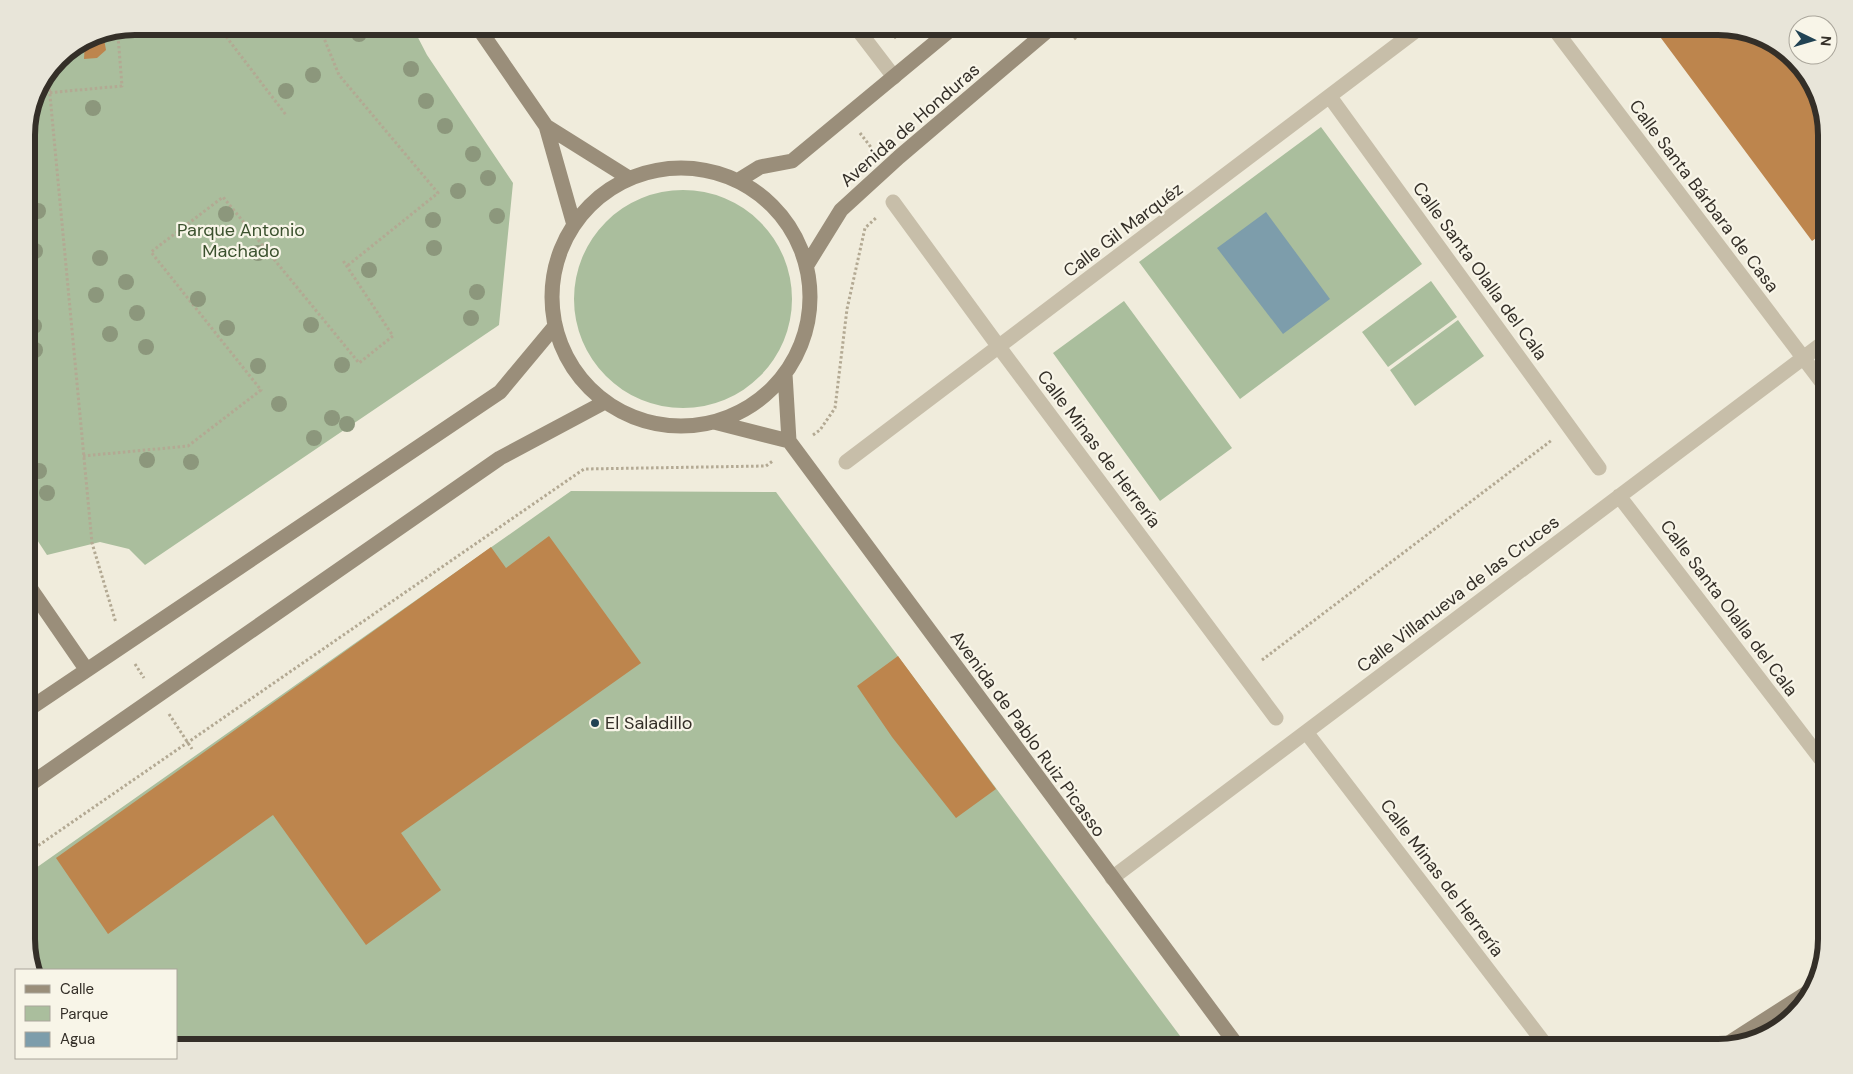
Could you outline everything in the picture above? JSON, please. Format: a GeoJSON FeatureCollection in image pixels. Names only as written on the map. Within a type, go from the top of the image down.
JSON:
{"type":"FeatureCollection","features":[{"type":"Feature","properties":{"kind":"street"},"geometry":{"type":"LineString","coordinates":[[483,35],[546,126],[574,224]]}},
{"type":"Feature","properties":{"kind":"street"},"geometry":{"type":"LineString","coordinates":[[862,35],[894,77]]}},
{"type":"Feature","properties":{"kind":"street"},"geometry":{"type":"LineString","coordinates":[[739,180],[760,168],[792,161],[944,35]]}},
{"type":"Feature","properties":{"kind":"street","name":"Avenida de Honduras"},"geometry":{"type":"LineString","coordinates":[[807,265],[841,210],[899,157],[1042,35]]}},
{"type":"Feature","properties":{"kind":"street","name":"Calle Gil Marquéz"},"geometry":{"type":"LineString","coordinates":[[846,462],[1410,35]]}},
{"type":"Feature","properties":{"kind":"street","name":"Calle Santa Bárbara de Casa"},"geometry":{"type":"LineString","coordinates":[[1559,35],[1818,377]]}},
{"type":"Feature","properties":{"kind":"street","name":"Calle Santa Olalla del Cala"},"geometry":{"type":"LineString","coordinates":[[1330,97],[1599,468]]}},
{"type":"Feature","properties":{"kind":"street"},"geometry":{"type":"LineString","coordinates":[[546,126],[629,178]]}},
{"type":"Feature","properties":{"kind":"street"},"geometry":{"type":"LineString","coordinates":[[666,168],[703,169],[739,180],[770,202],[793,230],[807,265],[810,303],[805,331],[803,340],[785,374],[766,395],[741,412],[714,422],[686,426],[658,424],[630,416],[605,402],[583,381],[566,355],[555,326],[552,300],[554,274],[562,248],[574,224],[598,197],[629,178],[666,168]]}},
{"type":"Feature","properties":{"kind":"street","name":"Calle Minas de Herrería"},"geometry":{"type":"LineString","coordinates":[[894,202],[999,347],[1276,718]]}},
{"type":"Feature","properties":{"kind":"street"},"geometry":{"type":"LineString","coordinates":[[35,705],[500,392],[555,326]]}},
{"type":"Feature","properties":{"kind":"street","name":"Calle Villanueva de las Cruces"},"geometry":{"type":"LineString","coordinates":[[1112,878],[1818,346]]}},
{"type":"Feature","properties":{"kind":"street"},"geometry":{"type":"LineString","coordinates":[[714,422],[791,444],[785,374]]}},
{"type":"Feature","properties":{"kind":"street"},"geometry":{"type":"LineString","coordinates":[[35,781],[500,458],[605,402]]}},
{"type":"Feature","properties":{"kind":"street","name":"Avenida de Pablo Ruiz Picasso"},"geometry":{"type":"LineString","coordinates":[[791,444],[1232,1039]]}},
{"type":"Feature","properties":{"kind":"street","name":"Calle Santa Olalla del Cala"},"geometry":{"type":"LineString","coordinates":[[1619,496],[1818,754]]}},
{"type":"Feature","properties":{"kind":"street"},"geometry":{"type":"LineString","coordinates":[[35,595],[86,669]]}},
{"type":"Feature","properties":{"kind":"street","name":"Calle Minas de Herrería"},"geometry":{"type":"LineString","coordinates":[[1306,732],[1541,1039]]}},
{"type":"Feature","properties":{"kind":"street"},"geometry":{"type":"LineString","coordinates":[[1738,1037],[1798,999]]}},
{"type":"Feature","properties":{"kind":"path"},"geometry":{"type":"LineString","coordinates":[[225,35],[286,115]]}},
{"type":"Feature","properties":{"kind":"path"},"geometry":{"type":"LineString","coordinates":[[323,35],[339,75],[438,193],[347,266]]}},
{"type":"Feature","properties":{"kind":"path"},"geometry":{"type":"LineString","coordinates":[[44,93],[122,86],[118,37]]}},
{"type":"Feature","properties":{"kind":"path"},"geometry":{"type":"LineString","coordinates":[[49,84],[92,544],[122,646],[192,749]]}},
{"type":"Feature","properties":{"kind":"path"},"geometry":{"type":"LineString","coordinates":[[83,456],[188,446],[261,390],[151,252],[223,197],[359,363],[393,336],[342,259]]}},
{"type":"Feature","properties":{"kind":"path"},"geometry":{"type":"LineString","coordinates":[[35,848],[584,469],[766,466],[791,444],[820,430],[835,408],[847,309],[865,228],[894,202]]}},
{"type":"Feature","properties":{"kind":"path"},"geometry":{"type":"LineString","coordinates":[[1243,673],[1570,427]]}},
{"type":"Feature","properties":{"kind":"green space","name":"Parque Antonio Machado"},"geometry":{"type":"Polygon","coordinates":[[[417,35],[427,55],[513,183],[499,325],[145,565],[129,549],[100,542],[47,555],[35,537],[35,129],[38,109],[48,85],[64,64],[85,48],[109,38],[122,36],[417,35]]]}},
{"type":"Feature","properties":{"kind":"green space"},"geometry":{"type":"Polygon","coordinates":[[[1321,127],[1422,264],[1240,399],[1139,262],[1321,127]]]}},
{"type":"Feature","properties":{"kind":"green space"},"geometry":{"type":"Polygon","coordinates":[[[683,190],[704,192],[725,198],[744,208],[760,222],[774,238],[784,257],[790,278],[792,299],[790,320],[784,341],[774,360],[760,376],[744,390],[725,400],[704,406],[683,408],[662,406],[641,400],[622,390],[606,376],[592,360],[582,341],[576,320],[574,299],[576,278],[582,257],[592,238],[606,222],[622,208],[641,198],[662,192],[683,190]]]}},
{"type":"Feature","properties":{"kind":"green space"},"geometry":{"type":"Polygon","coordinates":[[[1431,281],[1457,317],[1388,367],[1362,332],[1431,281]]]}},
{"type":"Feature","properties":{"kind":"green space"},"geometry":{"type":"Polygon","coordinates":[[[1124,301],[1232,448],[1160,501],[1053,353],[1124,301]]]}},
{"type":"Feature","properties":{"kind":"green space"},"geometry":{"type":"Polygon","coordinates":[[[1458,320],[1484,356],[1415,406],[1390,370],[1458,320]]]}},
{"type":"Feature","properties":{"kind":"green space","name":"El Saladillo"},"geometry":{"type":"Polygon","coordinates":[[[571,491],[776,492],[1182,1039],[178,1039],[178,969],[40,969],[35,945],[35,869],[571,491]]]}},
{"type":"Feature","properties":{"kind":"water"},"geometry":{"type":"Polygon","coordinates":[[[1266,212],[1330,299],[1283,334],[1217,248],[1266,212]]]}},
{"type":"Feature","properties":{"kind":"building"},"geometry":{"type":"Polygon","coordinates":[[[1659,35],[1718,35],[1744,38],[1768,48],[1788,63],[1797,74],[1813,103],[1818,129],[1818,237],[1812,241],[1659,35]]]}},
{"type":"Feature","properties":{"kind":"building"},"geometry":{"type":"Polygon","coordinates":[[[104,40],[106,50],[97,58],[84,59],[85,48],[104,40]]]}},
{"type":"Feature","properties":{"kind":"building","name":"El Saladillo"},"geometry":{"type":"Polygon","coordinates":[[[549,536],[641,663],[401,833],[441,890],[366,945],[273,815],[108,934],[56,858],[491,547],[506,568],[549,536]]]}},
{"type":"Feature","properties":{"kind":"building"},"geometry":{"type":"Polygon","coordinates":[[[898,656],[996,789],[956,818],[892,737],[857,686],[898,656]]]}},
{"type":"Feature","properties":{"kind":"place","name":"El Saladillo"},"geometry":{"type":"Point","coordinates":[595,723]}}]}
